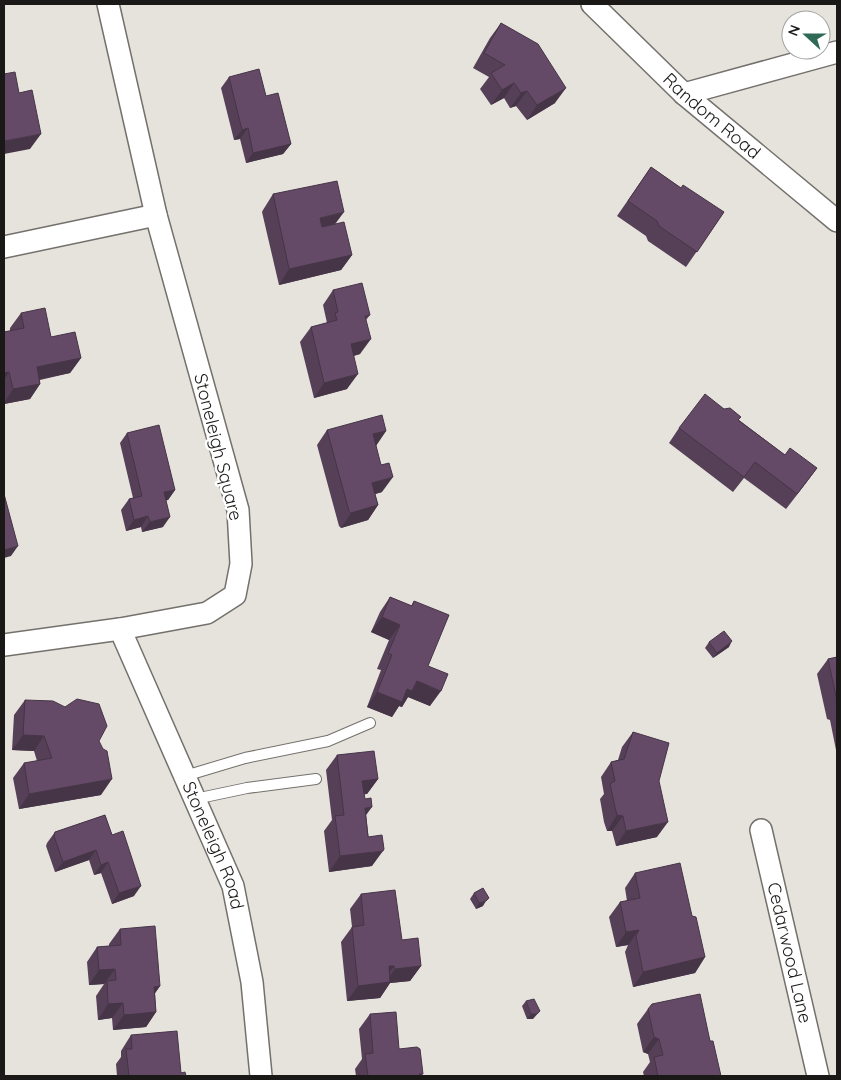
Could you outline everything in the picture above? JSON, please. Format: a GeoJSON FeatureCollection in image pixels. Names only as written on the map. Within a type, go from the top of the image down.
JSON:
{"type":"FeatureCollection","features":[{"type":"Feature","properties":{"kind":"street","name":"Stoneleigh Square"},"geometry":{"type":"LineString","coordinates":[[4,645],[120,629],[207,613],[235,595],[241,564],[238,510],[156,215],[108,4]]}},
{"type":"Feature","properties":{"kind":"street","name":"Random Road"},"geometry":{"type":"LineString","coordinates":[[592,4],[684,94],[837,221]]}},
{"type":"Feature","properties":{"kind":"street"},"geometry":{"type":"LineString","coordinates":[[684,94],[837,52]]}},
{"type":"Feature","properties":{"kind":"street"},"geometry":{"type":"LineString","coordinates":[[4,247],[156,215]]}},
{"type":"Feature","properties":{"kind":"street","name":"Stoneleigh Road"},"geometry":{"type":"LineString","coordinates":[[120,629],[233,886],[252,982],[261,1076]]}},
{"type":"Feature","properties":{"kind":"street","name":"Cedarwood Lane"},"geometry":{"type":"LineString","coordinates":[[761,830],[818,1076]]}},
{"type":"Feature","properties":{"kind":"lane"},"geometry":{"type":"LineString","coordinates":[[185,776],[245,758],[328,741],[370,723]]}},
{"type":"Feature","properties":{"kind":"lane"},"geometry":{"type":"LineString","coordinates":[[195,799],[247,788],[316,779]]}},
{"type":"Feature","properties":{"kind":"building"},"geometry":{"type":"Polygon","coordinates":[[[501,23],[538,44],[566,88],[537,105],[527,91],[521,93],[514,83],[502,90],[491,73],[505,65],[484,53],[501,23]]]}},
{"type":"Feature","properties":{"kind":"building"},"geometry":{"type":"Polygon","coordinates":[[[259,69],[266,96],[278,93],[291,144],[253,153],[248,128],[242,130],[229,77],[259,69]]]}},
{"type":"Feature","properties":{"kind":"building"},"geometry":{"type":"Polygon","coordinates":[[[15,72],[19,93],[32,90],[41,134],[4,141],[4,74],[15,72]]]}},
{"type":"Feature","properties":{"kind":"building"},"geometry":{"type":"Polygon","coordinates":[[[651,167],[681,188],[683,185],[724,212],[697,252],[659,226],[657,221],[628,201],[651,167]]]}},
{"type":"Feature","properties":{"kind":"building"},"geometry":{"type":"Polygon","coordinates":[[[337,181],[344,212],[320,218],[322,227],[344,222],[352,255],[289,269],[273,194],[337,181]]]}},
{"type":"Feature","properties":{"kind":"building"},"geometry":{"type":"Polygon","coordinates":[[[362,283],[370,315],[365,316],[371,339],[351,344],[358,374],[324,383],[311,327],[337,320],[335,313],[338,312],[333,290],[362,283]]]}},
{"type":"Feature","properties":{"kind":"building"},"geometry":{"type":"Polygon","coordinates":[[[45,308],[51,337],[75,332],[81,358],[37,367],[40,384],[13,389],[9,372],[4,373],[4,332],[24,328],[21,313],[45,308]]]}},
{"type":"Feature","properties":{"kind":"building"},"geometry":{"type":"Polygon","coordinates":[[[705,394],[724,409],[730,408],[741,417],[738,420],[785,455],[790,448],[817,468],[797,494],[755,462],[744,477],[679,428],[705,394]]]}},
{"type":"Feature","properties":{"kind":"building"},"geometry":{"type":"Polygon","coordinates":[[[382,415],[386,431],[373,434],[381,465],[389,463],[393,477],[372,483],[378,505],[351,513],[327,430],[382,415]]]}},
{"type":"Feature","properties":{"kind":"building"},"geometry":{"type":"Polygon","coordinates":[[[159,425],[175,490],[164,492],[170,517],[150,522],[148,516],[134,520],[129,499],[142,496],[127,433],[159,425]]]}},
{"type":"Feature","properties":{"kind":"building"},"geometry":{"type":"Polygon","coordinates":[[[4,494],[18,546],[4,550],[4,494]]]}},
{"type":"Feature","properties":{"kind":"building"},"geometry":{"type":"Polygon","coordinates":[[[390,597],[412,606],[414,601],[449,615],[428,666],[448,674],[441,691],[417,681],[412,691],[407,689],[402,702],[377,692],[392,655],[388,653],[400,625],[382,617],[390,597]]]}},
{"type":"Feature","properties":{"kind":"building"},"geometry":{"type":"Polygon","coordinates":[[[724,631],[732,641],[717,653],[709,642],[724,631]]]}},
{"type":"Feature","properties":{"kind":"building"},"geometry":{"type":"Polygon","coordinates":[[[837,657],[837,701],[828,659],[837,657]]]}},
{"type":"Feature","properties":{"kind":"building"},"geometry":{"type":"Polygon","coordinates":[[[77,699],[99,704],[107,726],[99,741],[103,749],[107,751],[112,779],[29,794],[24,763],[52,758],[44,736],[23,735],[25,700],[53,701],[65,707],[77,699]]]}},
{"type":"Feature","properties":{"kind":"building"},"geometry":{"type":"Polygon","coordinates":[[[633,732],[669,743],[659,781],[668,822],[626,831],[623,816],[617,815],[610,784],[615,781],[611,762],[624,759],[633,732]]]}},
{"type":"Feature","properties":{"kind":"building"},"geometry":{"type":"Polygon","coordinates":[[[374,751],[378,779],[362,781],[365,799],[371,798],[372,807],[365,808],[368,837],[382,835],[384,849],[383,851],[340,856],[335,816],[344,815],[337,755],[374,751]]]}},
{"type":"Feature","properties":{"kind":"building"},"geometry":{"type":"Polygon","coordinates":[[[105,815],[112,835],[123,831],[141,886],[119,893],[108,862],[101,865],[96,850],[63,862],[54,836],[55,832],[105,815]]]}},
{"type":"Feature","properties":{"kind":"building"},"geometry":{"type":"Polygon","coordinates":[[[680,863],[692,916],[696,917],[705,957],[643,972],[636,936],[639,930],[626,932],[620,902],[640,898],[635,873],[680,863]]]}},
{"type":"Feature","properties":{"kind":"building"},"geometry":{"type":"Polygon","coordinates":[[[483,888],[489,898],[479,903],[474,893],[483,888]]]}},
{"type":"Feature","properties":{"kind":"building"},"geometry":{"type":"Polygon","coordinates":[[[395,890],[402,940],[418,938],[421,966],[395,969],[394,966],[389,966],[390,982],[358,986],[352,927],[364,925],[361,894],[395,890]]]}},
{"type":"Feature","properties":{"kind":"building"},"geometry":{"type":"Polygon","coordinates":[[[155,926],[160,986],[154,987],[156,1012],[124,1015],[123,1003],[108,1004],[107,981],[116,980],[115,969],[99,970],[97,947],[121,945],[120,929],[155,926]]]}},
{"type":"Feature","properties":{"kind":"building"},"geometry":{"type":"Polygon","coordinates":[[[700,994],[710,1041],[713,1041],[721,1076],[658,1076],[654,1057],[663,1055],[659,1039],[654,1037],[648,1009],[652,1004],[700,994]]]}},
{"type":"Feature","properties":{"kind":"building"},"geometry":{"type":"Polygon","coordinates":[[[534,999],[540,1011],[537,1014],[531,1014],[526,1001],[534,999]]]}},
{"type":"Feature","properties":{"kind":"building"},"geometry":{"type":"Polygon","coordinates":[[[396,1012],[399,1049],[417,1047],[420,1049],[423,1074],[419,1074],[420,1076],[368,1076],[365,1054],[373,1053],[370,1014],[396,1012]]]}},
{"type":"Feature","properties":{"kind":"building"},"geometry":{"type":"Polygon","coordinates":[[[177,1031],[181,1073],[185,1072],[186,1076],[129,1076],[126,1049],[132,1049],[131,1035],[177,1031]]]}}]}
